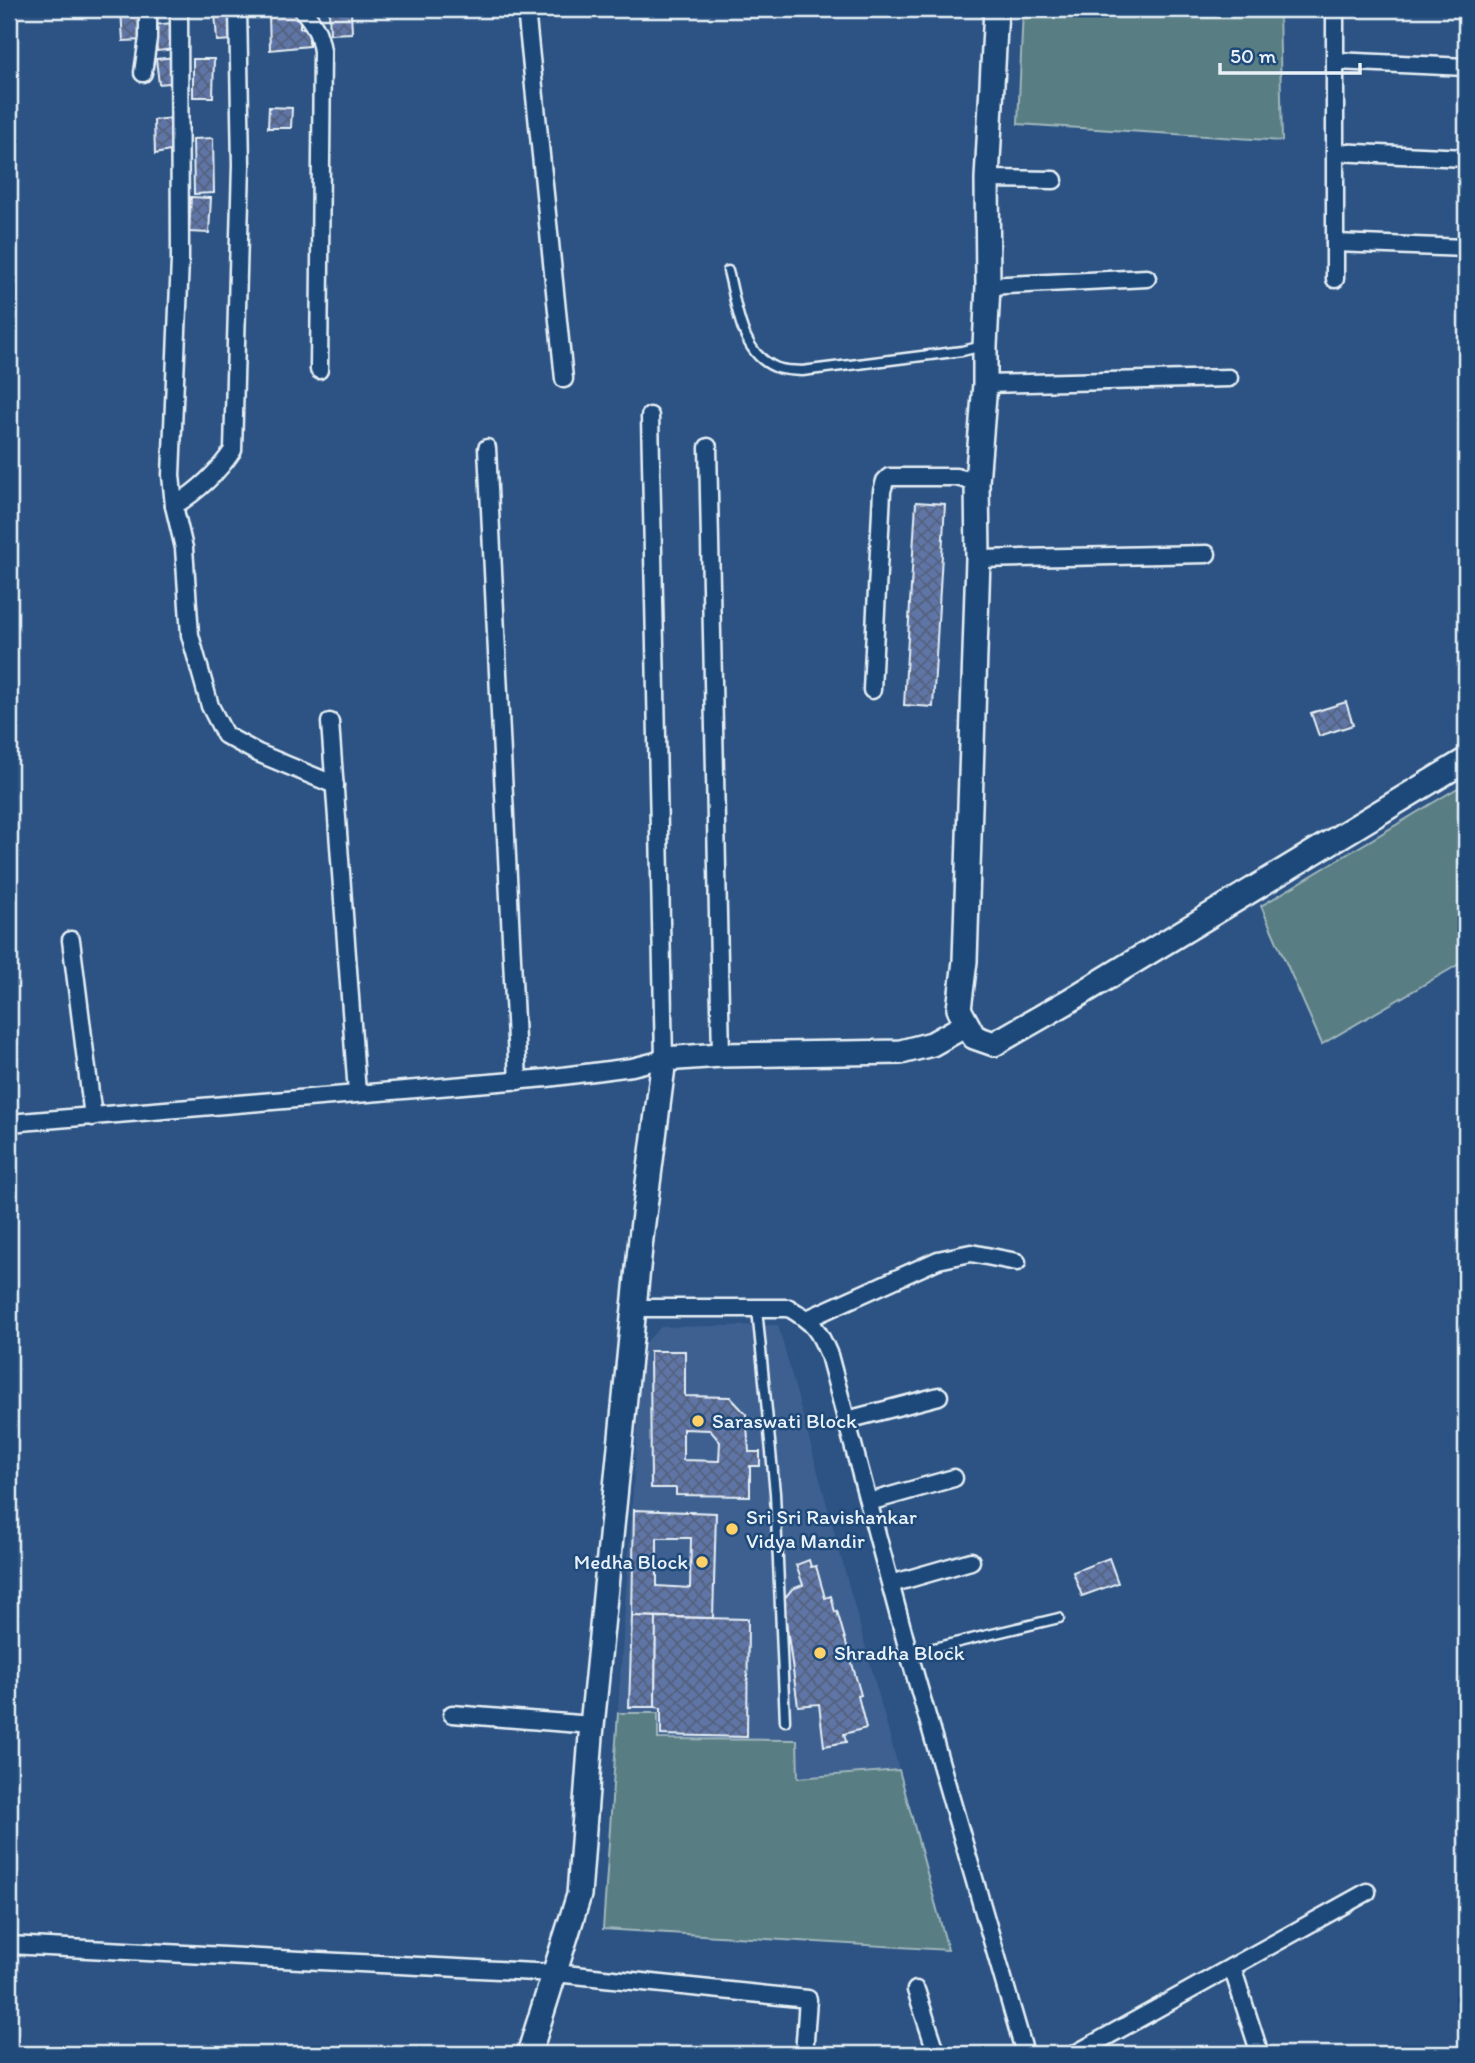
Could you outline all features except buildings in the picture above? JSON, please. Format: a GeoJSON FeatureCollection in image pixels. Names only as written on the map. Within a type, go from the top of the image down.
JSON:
{"type":"FeatureCollection","features":[{"type":"Feature","properties":{"kind":"street"},"geometry":{"type":"LineString","coordinates":[[143,73],[148,38],[148,9]]}},
{"type":"Feature","properties":{"kind":"street"},"geometry":{"type":"LineString","coordinates":[[179,9],[180,260],[171,475],[174,506],[184,548],[190,635],[210,706],[225,735],[258,753],[335,785]]}},
{"type":"Feature","properties":{"kind":"street"},"geometry":{"type":"LineString","coordinates":[[174,506],[194,493],[221,468],[233,450],[241,165],[238,9]]}},
{"type":"Feature","properties":{"kind":"street"},"geometry":{"type":"LineString","coordinates":[[302,9],[319,33],[322,51],[319,370]]}},
{"type":"Feature","properties":{"kind":"street"},"geometry":{"type":"LineString","coordinates":[[526,9],[564,379]]}},
{"type":"Feature","properties":{"kind":"street"},"geometry":{"type":"LineString","coordinates":[[996,9],[986,179],[988,286],[985,384],[977,482],[978,559],[965,961],[959,1009],[966,1026],[974,1037],[994,1044],[1466,760]]}},
{"type":"Feature","properties":{"kind":"street"},"geometry":{"type":"LineString","coordinates":[[1335,9],[1335,279]]}},
{"type":"Feature","properties":{"kind":"street"},"geometry":{"type":"LineString","coordinates":[[1335,61],[1466,67]]}},
{"type":"Feature","properties":{"kind":"street"},"geometry":{"type":"LineString","coordinates":[[1335,152],[1466,158]]}},
{"type":"Feature","properties":{"kind":"street"},"geometry":{"type":"LineString","coordinates":[[986,179],[1054,180]]}},
{"type":"Feature","properties":{"kind":"street"},"geometry":{"type":"LineString","coordinates":[[1335,243],[1466,248]]}},
{"type":"Feature","properties":{"kind":"street"},"geometry":{"type":"LineString","coordinates":[[988,286],[1147,278]]}},
{"type":"Feature","properties":{"kind":"street"},"geometry":{"type":"LineString","coordinates":[[985,384],[1229,378]]}},
{"type":"Feature","properties":{"kind":"street"},"geometry":{"type":"LineString","coordinates":[[529,2054],[579,1895],[592,1725],[641,1238],[664,1059],[650,416]]}},
{"type":"Feature","properties":{"kind":"street"},"geometry":{"type":"LineString","coordinates":[[708,447],[721,1055]]}},
{"type":"Feature","properties":{"kind":"street"},"geometry":{"type":"LineString","coordinates":[[487,448],[518,1081]]}},
{"type":"Feature","properties":{"kind":"street"},"geometry":{"type":"LineString","coordinates":[[872,690],[882,491],[885,481],[889,477],[956,477],[977,482]]}},
{"type":"Feature","properties":{"kind":"street"},"geometry":{"type":"LineString","coordinates":[[978,559],[1207,554]]}},
{"type":"Feature","properties":{"kind":"street"},"geometry":{"type":"LineString","coordinates":[[330,722],[357,1093]]}},
{"type":"Feature","properties":{"kind":"street"},"geometry":{"type":"LineString","coordinates":[[71,940],[93,1116]]}},
{"type":"Feature","properties":{"kind":"street"},"geometry":{"type":"LineString","coordinates":[[9,1123],[518,1081],[632,1067],[664,1059],[721,1055],[901,1052],[932,1044],[966,1026]]}},
{"type":"Feature","properties":{"kind":"street"},"geometry":{"type":"LineString","coordinates":[[807,1319],[938,1260],[971,1253],[1017,1262]]}},
{"type":"Feature","properties":{"kind":"street"},"geometry":{"type":"LineString","coordinates":[[635,1308],[789,1308],[807,1319],[820,1332],[830,1355],[909,1654],[1025,2054]]}},
{"type":"Feature","properties":{"kind":"street"},"geometry":{"type":"LineString","coordinates":[[847,1420],[939,1396]]}},
{"type":"Feature","properties":{"kind":"street"},"geometry":{"type":"LineString","coordinates":[[869,1502],[954,1478]]}},
{"type":"Feature","properties":{"kind":"street"},"geometry":{"type":"LineString","coordinates":[[891,1584],[971,1561]]}},
{"type":"Feature","properties":{"kind":"street"},"geometry":{"type":"LineString","coordinates":[[452,1714],[592,1725]]}},
{"type":"Feature","properties":{"kind":"street"},"geometry":{"type":"LineString","coordinates":[[1075,2054],[1367,1892]]}},
{"type":"Feature","properties":{"kind":"street"},"geometry":{"type":"LineString","coordinates":[[9,1945],[555,1973],[808,1999],[804,2054]]}},
{"type":"Feature","properties":{"kind":"street"},"geometry":{"type":"LineString","coordinates":[[1232,1967],[1260,2054]]}},
{"type":"Feature","properties":{"kind":"street"},"geometry":{"type":"LineString","coordinates":[[916,1990],[937,2054]]}},
{"type":"Feature","properties":{"kind":"lane"},"geometry":{"type":"LineString","coordinates":[[728,271],[747,344],[759,358],[776,368],[802,371],[985,346]]}},
{"type":"Feature","properties":{"kind":"lane"},"geometry":{"type":"LineString","coordinates":[[757,1309],[775,1493],[785,1721]]}},
{"type":"Feature","properties":{"kind":"lane"},"geometry":{"type":"LineString","coordinates":[[909,1654],[1059,1618]]}},
{"type":"Feature","properties":{"kind":"shaded area","name":"Sri Sri Ravishankar Vidya Mandir"},"geometry":{"type":"Polygon","coordinates":[[[778,1325],[948,1950],[603,1929],[643,1345],[661,1327],[778,1325]]]}},
{"type":"Feature","properties":{"kind":"green space"},"geometry":{"type":"Polygon","coordinates":[[[1023,9],[1279,9],[1282,141],[1018,124],[1023,9]]]}},
{"type":"Feature","properties":{"kind":"green space"},"geometry":{"type":"Polygon","coordinates":[[[1466,783],[1466,960],[1322,1044],[1261,906],[1466,783]]]}},
{"type":"Feature","properties":{"kind":"green space"},"geometry":{"type":"Polygon","coordinates":[[[618,1713],[658,1713],[658,1739],[797,1740],[798,1778],[899,1770],[948,1950],[603,1929],[618,1713]]]}},
{"type":"Feature","properties":{"kind":"place","name":"Saraswati Block"},"geometry":{"type":"Point","coordinates":[698,1421]}},
{"type":"Feature","properties":{"kind":"place","name":"Sri Sri Ravishankar Vidya Mandir"},"geometry":{"type":"Point","coordinates":[732,1529]}},
{"type":"Feature","properties":{"kind":"place","name":"Medha Block"},"geometry":{"type":"Point","coordinates":[702,1562]}},
{"type":"Feature","properties":{"kind":"place","name":"Shradha Block"},"geometry":{"type":"Point","coordinates":[820,1653]}}]}
